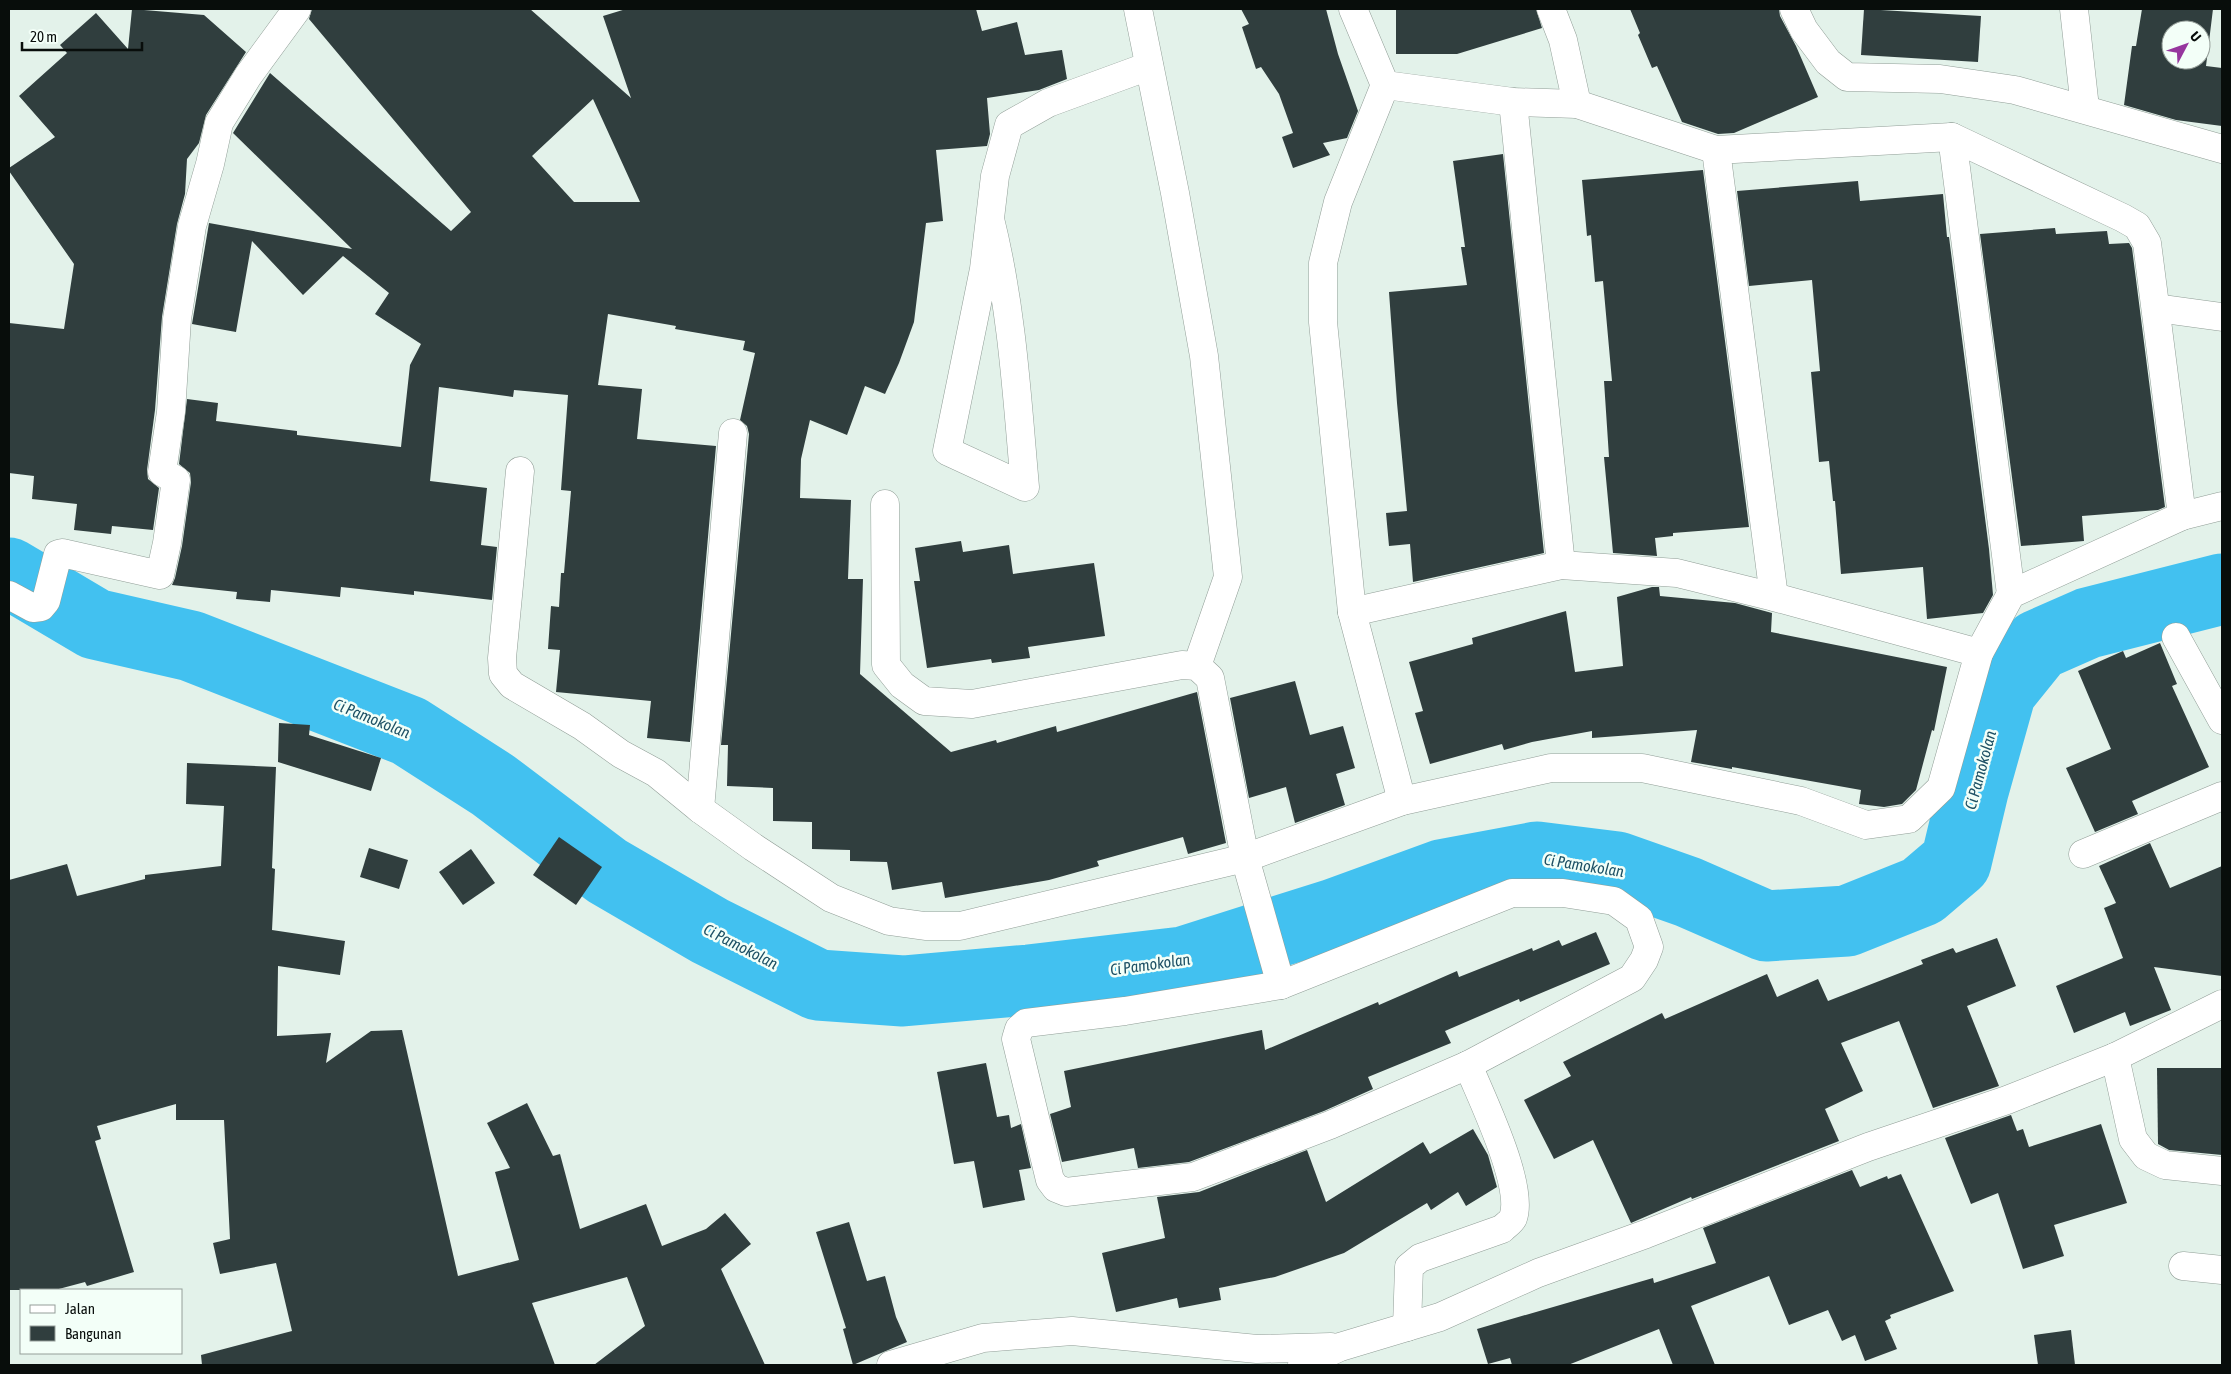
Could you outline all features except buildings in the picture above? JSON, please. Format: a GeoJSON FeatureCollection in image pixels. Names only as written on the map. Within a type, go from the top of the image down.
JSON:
{"type":"FeatureCollection","features":[{"type":"Feature","properties":{"kind":"street"},"geometry":{"type":"LineString","coordinates":[[9,595],[33,608],[41,607],[46,601],[57,564],[58,554],[62,553],[160,575],[167,543],[176,480],[162,472],[171,412],[177,319],[192,226],[210,164],[219,123],[248,76],[297,9]]}},
{"type":"Feature","properties":{"kind":"street"},"geometry":{"type":"LineString","coordinates":[[1138,9],[1175,193],[1204,356],[1228,577],[1197,666]]}},
{"type":"Feature","properties":{"kind":"street"},"geometry":{"type":"LineString","coordinates":[[1353,9],[1385,85],[1338,202],[1323,263],[1323,322],[1352,612],[1402,801]]}},
{"type":"Feature","properties":{"kind":"street"},"geometry":{"type":"LineString","coordinates":[[1552,9],[1563,40],[1577,104]]}},
{"type":"Feature","properties":{"kind":"street"},"geometry":{"type":"LineString","coordinates":[[1794,9],[1804,30],[1828,62],[1847,77],[1940,79],[2016,90],[2085,108],[2222,149]]}},
{"type":"Feature","properties":{"kind":"street"},"geometry":{"type":"LineString","coordinates":[[2074,9],[2085,108]]}},
{"type":"Feature","properties":{"kind":"street"},"geometry":{"type":"LineString","coordinates":[[990,219],[1001,265],[1011,326],[1025,487],[947,451],[984,269],[995,176],[1009,125],[1048,103],[1149,66]]}},
{"type":"Feature","properties":{"kind":"street"},"geometry":{"type":"LineString","coordinates":[[1385,85],[1513,102],[1577,104],[1716,150],[1952,137],[2137,226],[2146,243],[2182,516]]}},
{"type":"Feature","properties":{"kind":"street"},"geometry":{"type":"LineString","coordinates":[[1513,102],[1560,565]]}},
{"type":"Feature","properties":{"kind":"street"},"geometry":{"type":"LineString","coordinates":[[520,471],[502,658],[503,674],[512,685],[582,726],[621,754],[656,774],[700,809],[831,898],[889,921],[925,926],[960,926],[1245,858],[1402,801],[1551,768],[1642,768],[1801,801],[1866,825],[1909,820],[1941,788],[1979,653],[2010,594],[1952,137]]}},
{"type":"Feature","properties":{"kind":"street"},"geometry":{"type":"LineString","coordinates":[[1716,150],[1774,597]]}},
{"type":"Feature","properties":{"kind":"street"},"geometry":{"type":"LineString","coordinates":[[2156,308],[2222,317]]}},
{"type":"Feature","properties":{"kind":"street"},"geometry":{"type":"LineString","coordinates":[[700,809],[733,433]]}},
{"type":"Feature","properties":{"kind":"street"},"geometry":{"type":"LineString","coordinates":[[885,504],[886,664],[902,685],[924,701],[972,704],[1182,665],[1197,666],[1210,678],[1245,858],[1278,973]]}},
{"type":"Feature","properties":{"kind":"street"},"geometry":{"type":"LineString","coordinates":[[2010,594],[2182,516],[2222,506]]}},
{"type":"Feature","properties":{"kind":"street"},"geometry":{"type":"LineString","coordinates":[[1352,612],[1560,565],[1676,573],[1774,597],[1979,653]]}},
{"type":"Feature","properties":{"kind":"street"},"geometry":{"type":"LineString","coordinates":[[2176,637],[2222,720]]}},
{"type":"Feature","properties":{"kind":"street"},"geometry":{"type":"LineString","coordinates":[[2083,854],[2222,796]]}},
{"type":"Feature","properties":{"kind":"street"},"geometry":{"type":"LineString","coordinates":[[1512,893],[1563,893],[1614,900],[1639,919],[1649,947],[1644,960],[1632,978],[1468,1065],[1330,1125],[1193,1177],[1066,1192],[1056,1188],[1050,1180],[1016,1040],[1019,1029],[1026,1023],[1125,1011],[1278,973],[1512,893]]}},
{"type":"Feature","properties":{"kind":"street"},"geometry":{"type":"LineString","coordinates":[[1302,1365],[1340,1346],[1440,1316],[1538,1273],[1646,1234],[1868,1147],[2007,1100],[2115,1056],[2222,1004]]}},
{"type":"Feature","properties":{"kind":"street"},"geometry":{"type":"LineString","coordinates":[[2115,1056],[2133,1139],[2146,1156],[2165,1165],[2222,1171]]}},
{"type":"Feature","properties":{"kind":"street"},"geometry":{"type":"LineString","coordinates":[[1407,1327],[1409,1267],[1420,1258],[1502,1229],[1512,1219],[1515,1204],[1506,1156],[1468,1065]]}},
{"type":"Feature","properties":{"kind":"street"},"geometry":{"type":"LineString","coordinates":[[2183,1266],[2222,1270]]}},
{"type":"Feature","properties":{"kind":"street"},"geometry":{"type":"LineString","coordinates":[[890,1365],[983,1338],[1072,1331],[1257,1349],[1340,1346]]}},
{"type":"Feature","properties":{"kind":"waterway","name":"Ci Pamokolan"},"geometry":{"type":"LineString","coordinates":[[9,573],[95,624],[191,646],[409,731],[493,785],[607,871],[710,931],[818,985],[903,991],[1029,980],[1183,962],[1334,914],[1441,875],[1537,857],[1617,867],[1688,892],[1766,926],[1847,921],[1922,891],[1956,862],[1973,791],[2001,691],[2038,645],[2088,623],[2222,589]]}}]}
